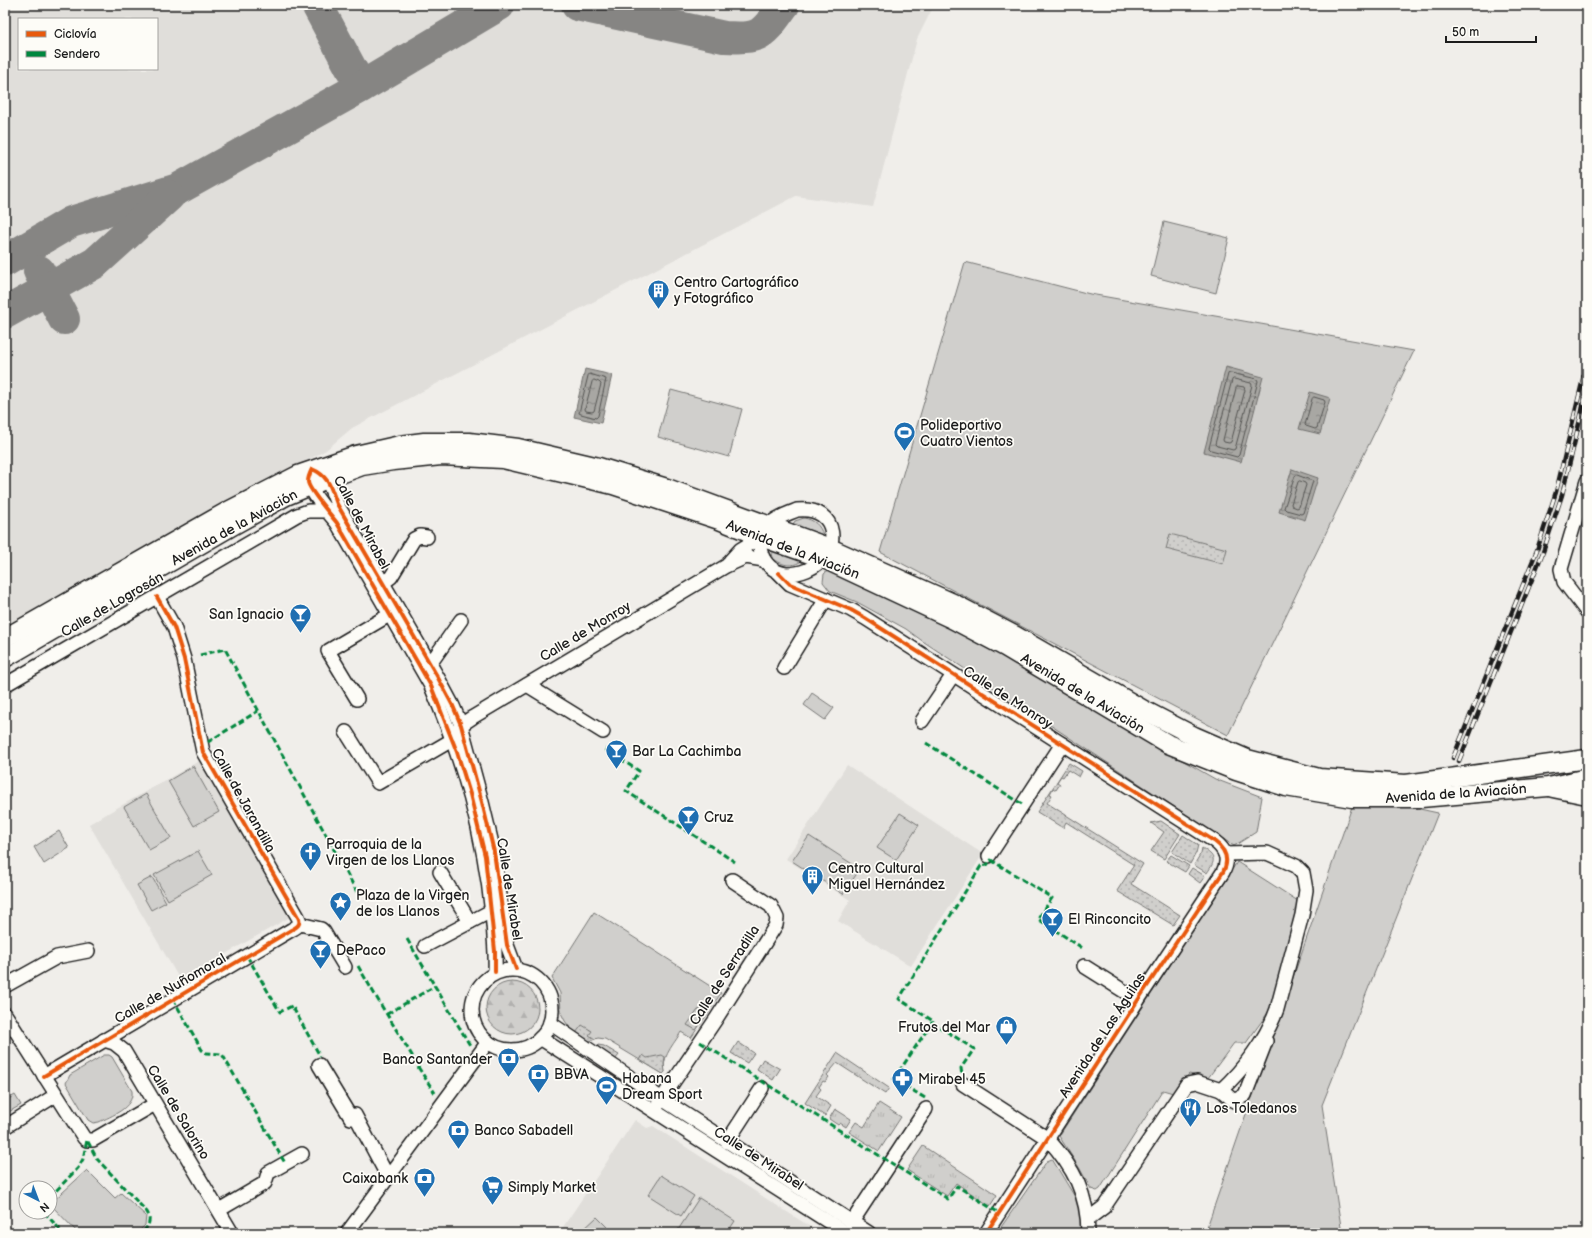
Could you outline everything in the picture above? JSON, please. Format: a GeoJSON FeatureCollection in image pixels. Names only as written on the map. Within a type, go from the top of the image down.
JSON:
{"type":"FeatureCollection","features":[{"type":"Feature","properties":{"kind":"main road","name":"Avenida de la Aviación"},"geometry":{"type":"LineString","coordinates":[[5,658],[234,525],[308,485],[356,455],[400,445],[424,442],[469,442],[518,448],[599,467],[667,488],[765,531],[952,619],[1005,647],[1168,744],[1236,771],[1286,787],[1352,798],[1421,798],[1548,787],[1587,778]]}},
{"type":"Feature","properties":{"kind":"main road","name":"Avenida de la Aviación"},"geometry":{"type":"LineString","coordinates":[[5,638],[226,512],[280,483],[308,485],[362,466],[393,461],[441,456],[503,459],[613,485],[734,526],[765,531]]}},
{"type":"Feature","properties":{"kind":"main road","name":"Avenida de la Aviación"},"geometry":{"type":"LineString","coordinates":[[822,558],[953,603],[1016,636],[1144,710],[1194,736],[1247,759],[1319,778],[1406,784],[1587,759]]}},
{"type":"Feature","properties":{"kind":"main road"},"geometry":{"type":"LineString","coordinates":[[1548,787],[1587,795]]}},
{"type":"Feature","properties":{"kind":"street","name":"Calle de Mirabel"},"geometry":{"type":"LineString","coordinates":[[327,479],[337,504],[379,587]]}},
{"type":"Feature","properties":{"kind":"street"},"geometry":{"type":"LineString","coordinates":[[1587,481],[1562,568],[1564,582],[1587,612]]}},
{"type":"Feature","properties":{"kind":"street","name":"Calle de Mirabel"},"geometry":{"type":"LineString","coordinates":[[308,485],[328,511],[430,664],[453,706],[461,725],[488,826],[494,852],[507,945],[516,969]]}},
{"type":"Feature","properties":{"kind":"street","name":"Calle de Logrosán"},"geometry":{"type":"LineString","coordinates":[[297,515],[308,485]]}},
{"type":"Feature","properties":{"kind":"street","name":"Calle de Monroy"},"geometry":{"type":"LineString","coordinates":[[726,566],[741,549],[765,531],[776,519],[797,510],[813,511],[821,515],[832,528],[833,539],[822,558],[807,574],[806,580],[806,584],[821,597]]}},
{"type":"Feature","properties":{"kind":"street","name":"Calle de Logrosán"},"geometry":{"type":"LineString","coordinates":[[5,685],[297,515],[308,511],[328,511]]}},
{"type":"Feature","properties":{"kind":"street"},"geometry":{"type":"LineString","coordinates":[[734,526],[741,536],[741,549]]}},
{"type":"Feature","properties":{"kind":"street"},"geometry":{"type":"LineString","coordinates":[[764,560],[759,547],[765,531]]}},
{"type":"Feature","properties":{"kind":"street","name":"Calle de Mirabel"},"geometry":{"type":"LineString","coordinates":[[379,587],[391,577],[414,539],[420,536],[427,537]]}},
{"type":"Feature","properties":{"kind":"street","name":"Calle de Monroy"},"geometry":{"type":"LineString","coordinates":[[461,725],[726,566],[746,557],[764,560],[790,584],[851,610],[1214,841],[1223,850]]}},
{"type":"Feature","properties":{"kind":"street"},"geometry":{"type":"LineString","coordinates":[[779,573],[795,574],[822,558]]}},
{"type":"Feature","properties":{"kind":"street","name":"Calle de Jarandilla"},"geometry":{"type":"LineString","coordinates":[[157,597],[174,627],[184,659],[203,752],[299,920]]}},
{"type":"Feature","properties":{"kind":"street"},"geometry":{"type":"LineString","coordinates":[[784,668],[821,597]]}},
{"type":"Feature","properties":{"kind":"street","name":"Calle de Mirabel"},"geometry":{"type":"LineString","coordinates":[[394,612],[431,686],[452,740],[470,794],[485,856],[495,952],[495,972]]}},
{"type":"Feature","properties":{"kind":"street"},"geometry":{"type":"LineString","coordinates":[[357,699],[328,651],[394,612]]}},
{"type":"Feature","properties":{"kind":"street"},"geometry":{"type":"LineString","coordinates":[[430,664],[461,620]]}},
{"type":"Feature","properties":{"kind":"street","name":"Calle de Monroy"},"geometry":{"type":"LineString","coordinates":[[922,721],[953,674]]}},
{"type":"Feature","properties":{"kind":"street"},"geometry":{"type":"LineString","coordinates":[[527,685],[603,732]]}},
{"type":"Feature","properties":{"kind":"street"},"geometry":{"type":"LineString","coordinates":[[346,732],[378,783],[452,740],[461,725]]}},
{"type":"Feature","properties":{"kind":"street","name":"Calle de Monroy"},"geometry":{"type":"LineString","coordinates":[[989,856],[1062,744]]}},
{"type":"Feature","properties":{"kind":"street"},"geometry":{"type":"LineString","coordinates":[[1088,1219],[1104,1207],[1187,1084],[1197,1082],[1221,1090],[1234,1101],[1245,1096],[1272,1024],[1302,915],[1306,890],[1303,873],[1296,866],[1267,854],[1223,850]]}},
{"type":"Feature","properties":{"kind":"street","name":"Avenida de Las Águilas"},"geometry":{"type":"LineString","coordinates":[[986,1233],[1223,872],[1227,862],[1223,850]]}},
{"type":"Feature","properties":{"kind":"street"},"geometry":{"type":"LineString","coordinates":[[440,872],[470,922]]}},
{"type":"Feature","properties":{"kind":"street","name":"Calle de Serradilla"},"geometry":{"type":"LineString","coordinates":[[662,1099],[716,1019],[776,925],[777,918],[771,906],[732,880]]}},
{"type":"Feature","properties":{"kind":"street","name":"Calle de Mirabel"},"geometry":{"type":"LineString","coordinates":[[425,946],[491,911],[501,900]]}},
{"type":"Feature","properties":{"kind":"street"},"geometry":{"type":"LineString","coordinates":[[299,920],[321,929],[324,932],[345,967]]}},
{"type":"Feature","properties":{"kind":"street","name":"Calle de Nuñomoral"},"geometry":{"type":"LineString","coordinates":[[44,1076],[299,920]]}},
{"type":"Feature","properties":{"kind":"street"},"geometry":{"type":"LineString","coordinates":[[5,986],[57,957],[88,951]]}},
{"type":"Feature","properties":{"kind":"street","name":"Avenida de Las Águilas"},"geometry":{"type":"LineString","coordinates":[[1084,966],[1138,1000]]}},
{"type":"Feature","properties":{"kind":"street"},"geometry":{"type":"LineString","coordinates":[[507,969],[516,969],[532,975],[543,984],[551,1000],[552,1011],[550,1023],[546,1032],[540,1038],[532,1044],[520,1049],[505,1049],[488,1042],[479,1034],[473,1021],[472,1004],[478,988],[495,972],[507,969]]}},
{"type":"Feature","properties":{"kind":"street"},"geometry":{"type":"LineString","coordinates":[[5,1014],[10,1033],[44,1076],[87,1140],[93,1140],[155,1104]]}},
{"type":"Feature","properties":{"kind":"street","name":"Calle de Mirabel"},"geometry":{"type":"LineString","coordinates":[[550,1023],[727,1142],[849,1228]]}},
{"type":"Feature","properties":{"kind":"street"},"geometry":{"type":"LineString","coordinates":[[1221,1090],[1233,1079],[1272,1024]]}},
{"type":"Feature","properties":{"kind":"street","name":"Calle de Mirabel"},"geometry":{"type":"LineString","coordinates":[[540,1038],[654,1110],[849,1228],[869,1233]]}},
{"type":"Feature","properties":{"kind":"street","name":"Calle de Salorino"},"geometry":{"type":"LineString","coordinates":[[104,1040],[119,1046],[124,1051],[232,1233]]}},
{"type":"Feature","properties":{"kind":"street"},"geometry":{"type":"LineString","coordinates":[[347,1233],[488,1042]]}},
{"type":"Feature","properties":{"kind":"street"},"geometry":{"type":"LineString","coordinates":[[319,1065],[350,1118],[355,1116],[388,1177]]}},
{"type":"Feature","properties":{"kind":"street"},"geometry":{"type":"LineString","coordinates":[[962,1084],[1048,1139],[1079,1184],[1088,1219],[1088,1233]]}},
{"type":"Feature","properties":{"kind":"street","name":"Calle de Mirabel"},"geometry":{"type":"LineString","coordinates":[[727,1142],[762,1088]]}},
{"type":"Feature","properties":{"kind":"street"},"geometry":{"type":"LineString","coordinates":[[5,1127],[56,1095]]}},
{"type":"Feature","properties":{"kind":"street"},"geometry":{"type":"LineString","coordinates":[[654,1110],[662,1099]]}},
{"type":"Feature","properties":{"kind":"street"},"geometry":{"type":"LineString","coordinates":[[849,1228],[926,1109]]}},
{"type":"Feature","properties":{"kind":"street"},"geometry":{"type":"LineString","coordinates":[[219,1210],[265,1183],[268,1173],[302,1154]]}},
{"type":"Feature","properties":{"kind":"shaded area"},"geometry":{"type":"Polygon","coordinates":[[[5,5],[934,5],[917,39],[873,207],[796,196],[352,428],[326,450],[5,628],[5,5]]]}},
{"type":"Feature","properties":{"kind":"shaded area"},"geometry":{"type":"Polygon","coordinates":[[[199,761],[290,917],[180,980],[89,824],[199,761]]]}},
{"type":"Feature","properties":{"kind":"shaded area"},"geometry":{"type":"Polygon","coordinates":[[[847,765],[983,854],[911,966],[838,921],[850,900],[786,859],[847,765]]]}},
{"type":"Feature","properties":{"kind":"shaded area"},"geometry":{"type":"Polygon","coordinates":[[[635,1120],[647,1128],[653,1126],[820,1233],[559,1233],[635,1120]]]}},
{"type":"Feature","properties":{"kind":"green space"},"geometry":{"type":"Polygon","coordinates":[[[1164,222],[1229,238],[1216,293],[1151,276],[1164,222]]]}},
{"type":"Feature","properties":{"kind":"green space"},"geometry":{"type":"Polygon","coordinates":[[[965,262],[1090,294],[1414,351],[1228,735],[880,552],[965,262]]]}},
{"type":"Feature","properties":{"kind":"green space"},"geometry":{"type":"Polygon","coordinates":[[[671,390],[742,409],[729,457],[658,437],[671,390]]]}},
{"type":"Feature","properties":{"kind":"green space"},"geometry":{"type":"Polygon","coordinates":[[[804,518],[811,520],[816,524],[820,528],[823,535],[793,524],[795,521],[804,518]]]}},
{"type":"Feature","properties":{"kind":"green space"},"geometry":{"type":"Polygon","coordinates":[[[1170,534],[1227,549],[1223,564],[1166,549],[1170,534]]]}},
{"type":"Feature","properties":{"kind":"green space"},"geometry":{"type":"Polygon","coordinates":[[[771,548],[804,559],[792,565],[780,563],[773,558],[771,548]]]}},
{"type":"Feature","properties":{"kind":"green space"},"geometry":{"type":"Polygon","coordinates":[[[831,568],[945,620],[1215,779],[1262,797],[1256,832],[1234,846],[906,629],[857,602],[830,591],[823,582],[824,574],[831,568]]]}},
{"type":"Feature","properties":{"kind":"green space"},"geometry":{"type":"Polygon","coordinates":[[[812,693],[834,708],[825,720],[804,705],[812,693]]]}},
{"type":"Feature","properties":{"kind":"green space"},"geometry":{"type":"Polygon","coordinates":[[[1069,763],[1082,771],[1079,777],[1068,770],[1057,782],[1060,784],[1056,790],[1053,788],[1050,794],[1052,795],[1047,803],[1143,864],[1131,884],[1180,915],[1173,925],[1117,891],[1134,865],[1066,822],[1063,828],[1037,812],[1069,763]]]}},
{"type":"Feature","properties":{"kind":"green space"},"geometry":{"type":"Polygon","coordinates":[[[193,766],[219,812],[194,826],[168,781],[193,766]]]}},
{"type":"Feature","properties":{"kind":"green space"},"geometry":{"type":"Polygon","coordinates":[[[146,794],[171,838],[149,850],[124,807],[146,794]]]}},
{"type":"Feature","properties":{"kind":"green space"},"geometry":{"type":"Polygon","coordinates":[[[1356,795],[1438,813],[1322,1105],[1342,1233],[1205,1233],[1356,795]]]}},
{"type":"Feature","properties":{"kind":"green space"},"geometry":{"type":"Polygon","coordinates":[[[900,813],[919,825],[896,860],[877,848],[900,813]]]}},
{"type":"Feature","properties":{"kind":"green space"},"geometry":{"type":"Polygon","coordinates":[[[1161,821],[1180,834],[1164,859],[1151,851],[1164,832],[1151,823],[1161,821]]]}},
{"type":"Feature","properties":{"kind":"green space"},"geometry":{"type":"Polygon","coordinates":[[[59,831],[69,848],[44,864],[34,847],[59,831]]]}},
{"type":"Feature","properties":{"kind":"green space"},"geometry":{"type":"Polygon","coordinates":[[[1183,835],[1198,845],[1196,853],[1190,864],[1172,852],[1183,835]]]}},
{"type":"Feature","properties":{"kind":"green space"},"geometry":{"type":"Polygon","coordinates":[[[809,836],[860,869],[843,894],[792,861],[809,836]]]}},
{"type":"Feature","properties":{"kind":"green space"},"geometry":{"type":"Polygon","coordinates":[[[1202,848],[1212,856],[1213,859],[1212,865],[1207,873],[1194,865],[1201,853],[1202,848]]]}},
{"type":"Feature","properties":{"kind":"green space"},"geometry":{"type":"Polygon","coordinates":[[[198,851],[212,875],[168,900],[154,875],[198,851]]]}},
{"type":"Feature","properties":{"kind":"green space"},"geometry":{"type":"Polygon","coordinates":[[[1171,855],[1189,866],[1185,872],[1166,861],[1171,855]]]}},
{"type":"Feature","properties":{"kind":"green space"},"geometry":{"type":"Polygon","coordinates":[[[1237,862],[1298,901],[1272,1007],[1246,1043],[1234,1043],[1208,1078],[1189,1074],[1173,1093],[1163,1090],[1100,1189],[1097,1191],[1091,1189],[1059,1136],[1237,862]]]}},
{"type":"Feature","properties":{"kind":"green space"},"geometry":{"type":"Polygon","coordinates":[[[1192,868],[1205,876],[1200,883],[1188,874],[1192,868]]]}},
{"type":"Feature","properties":{"kind":"green space"},"geometry":{"type":"Polygon","coordinates":[[[152,877],[166,902],[151,910],[137,885],[152,877]]]}},
{"type":"Feature","properties":{"kind":"green space"},"geometry":{"type":"Polygon","coordinates":[[[594,912],[721,993],[691,1038],[681,1032],[666,1056],[664,1066],[665,1072],[663,1074],[605,1039],[598,1038],[587,1042],[571,1029],[561,1013],[560,993],[552,978],[594,912]]]}},
{"type":"Feature","properties":{"kind":"green space"},"geometry":{"type":"Polygon","coordinates":[[[507,982],[517,982],[531,989],[538,1003],[538,1013],[531,1027],[517,1034],[507,1034],[497,1030],[490,1023],[486,1013],[486,1003],[490,993],[497,986],[507,982]]]}},
{"type":"Feature","properties":{"kind":"green space"},"geometry":{"type":"Polygon","coordinates":[[[709,1009],[709,1012],[696,1030],[687,1025],[698,1010],[709,1009]]]}},
{"type":"Feature","properties":{"kind":"green space"},"geometry":{"type":"Polygon","coordinates":[[[582,1025],[592,1031],[589,1035],[595,1039],[587,1042],[576,1033],[582,1025]]]}},
{"type":"Feature","properties":{"kind":"green space"},"geometry":{"type":"Polygon","coordinates":[[[738,1042],[754,1053],[747,1063],[731,1053],[738,1042]]]}},
{"type":"Feature","properties":{"kind":"green space"},"geometry":{"type":"Polygon","coordinates":[[[598,1045],[604,1046],[619,1055],[615,1060],[594,1047],[598,1045]]]}},
{"type":"Feature","properties":{"kind":"green space"},"geometry":{"type":"Polygon","coordinates":[[[837,1053],[889,1088],[885,1094],[837,1063],[827,1075],[829,1077],[825,1082],[823,1081],[819,1087],[821,1089],[816,1096],[831,1106],[825,1116],[805,1103],[837,1053]]]}},
{"type":"Feature","properties":{"kind":"green space"},"geometry":{"type":"Polygon","coordinates":[[[104,1055],[109,1055],[112,1057],[132,1091],[132,1097],[126,1107],[121,1111],[99,1122],[93,1123],[88,1120],[66,1083],[70,1075],[104,1055]]]}},
{"type":"Feature","properties":{"kind":"green space"},"geometry":{"type":"Polygon","coordinates":[[[643,1055],[647,1058],[662,1055],[665,1057],[665,1072],[663,1074],[640,1060],[643,1055]]]}},
{"type":"Feature","properties":{"kind":"green space"},"geometry":{"type":"Polygon","coordinates":[[[763,1059],[780,1069],[773,1080],[757,1069],[763,1059]]]}},
{"type":"Feature","properties":{"kind":"green space"},"geometry":{"type":"Polygon","coordinates":[[[15,1095],[21,1105],[5,1114],[5,1101],[15,1095]]]}},
{"type":"Feature","properties":{"kind":"green space"},"geometry":{"type":"Polygon","coordinates":[[[879,1103],[901,1117],[879,1151],[849,1132],[856,1122],[864,1127],[879,1103]]]}},
{"type":"Feature","properties":{"kind":"green space"},"geometry":{"type":"Polygon","coordinates":[[[835,1109],[851,1119],[846,1127],[840,1123],[838,1125],[829,1119],[835,1109]]]}},
{"type":"Feature","properties":{"kind":"green space"},"geometry":{"type":"Polygon","coordinates":[[[923,1146],[997,1195],[990,1206],[956,1183],[947,1196],[907,1170],[923,1146]]]}},
{"type":"Feature","properties":{"kind":"green space"},"geometry":{"type":"Polygon","coordinates":[[[1052,1159],[1078,1202],[1081,1212],[1081,1233],[997,1233],[1047,1161],[1052,1159]]]}},
{"type":"Feature","properties":{"kind":"green space"},"geometry":{"type":"Polygon","coordinates":[[[87,1170],[115,1198],[121,1193],[146,1216],[145,1225],[137,1233],[78,1233],[58,1212],[58,1197],[87,1170]]]}},
{"type":"Feature","properties":{"kind":"green space"},"geometry":{"type":"Polygon","coordinates":[[[661,1175],[694,1196],[681,1216],[648,1195],[661,1175]]]}},
{"type":"Feature","properties":{"kind":"green space"},"geometry":{"type":"Polygon","coordinates":[[[699,1198],[735,1221],[727,1233],[676,1233],[699,1198]]]}},
{"type":"Feature","properties":{"kind":"green space"},"geometry":{"type":"Polygon","coordinates":[[[597,1217],[610,1230],[607,1233],[587,1233],[583,1230],[597,1217]]]}},
{"type":"Feature","properties":{"kind":"water"},"geometry":{"type":"Polygon","coordinates":[[[1226,367],[1263,377],[1241,462],[1204,452],[1226,367]]]}},
{"type":"Feature","properties":{"kind":"water"},"geometry":{"type":"Polygon","coordinates":[[[585,369],[612,375],[601,423],[574,417],[585,369]]]}},
{"type":"Feature","properties":{"kind":"water"},"geometry":{"type":"Polygon","coordinates":[[[1310,392],[1330,398],[1320,434],[1299,429],[1310,392]]]}},
{"type":"Feature","properties":{"kind":"water"},"geometry":{"type":"Polygon","coordinates":[[[1292,469],[1318,478],[1305,520],[1279,512],[1292,469]]]}},
{"type":"Feature","properties":{"kind":"taxiway"},"geometry":{"type":"LineString","coordinates":[[317,5],[361,87]]}},
{"type":"Feature","properties":{"kind":"taxiway"},"geometry":{"type":"LineString","coordinates":[[5,261],[71,222],[178,189],[361,87],[499,5]]}},
{"type":"Feature","properties":{"kind":"taxiway"},"geometry":{"type":"LineString","coordinates":[[577,5],[724,37],[740,38],[760,33],[772,22],[784,5]]}},
{"type":"Feature","properties":{"kind":"taxiway"},"geometry":{"type":"LineString","coordinates":[[5,313],[95,263],[169,196]]}},
{"type":"Feature","properties":{"kind":"taxiway"},"geometry":{"type":"LineString","coordinates":[[39,271],[64,319]]}},
{"type":"Feature","properties":{"kind":"railway"},"geometry":{"type":"LineString","coordinates":[[1453,758],[1537,550],[1556,492],[1587,362]]}},
{"type":"Feature","properties":{"kind":"railway"},"geometry":{"type":"LineString","coordinates":[[1459,761],[1543,552],[1562,495],[1587,390]]}},
{"type":"Feature","properties":{"kind":"marked path"},"geometry":{"type":"LineString","coordinates":[[200,655],[225,649],[357,892]]}},
{"type":"Feature","properties":{"kind":"marked path"},"geometry":{"type":"LineString","coordinates":[[208,742],[258,711]]}},
{"type":"Feature","properties":{"kind":"marked path"},"geometry":{"type":"LineString","coordinates":[[926,743],[1022,804]]}},
{"type":"Feature","properties":{"kind":"marked path"},"geometry":{"type":"LineString","coordinates":[[605,749],[639,771],[626,791],[735,862]]}},
{"type":"Feature","properties":{"kind":"marked path"},"geometry":{"type":"LineString","coordinates":[[925,1098],[894,1079],[933,1021],[899,999],[981,866],[987,865],[991,860],[1052,898],[1038,919],[1084,949]]}},
{"type":"Feature","properties":{"kind":"marked path"},"geometry":{"type":"LineString","coordinates":[[407,939],[471,1047]]}},
{"type":"Feature","properties":{"kind":"marked path"},"geometry":{"type":"LineString","coordinates":[[247,956],[280,1012],[292,1006],[320,1056]]}},
{"type":"Feature","properties":{"kind":"marked path"},"geometry":{"type":"LineString","coordinates":[[358,966],[384,1010]]}},
{"type":"Feature","properties":{"kind":"marked path"},"geometry":{"type":"LineString","coordinates":[[387,1014],[435,986]]}},
{"type":"Feature","properties":{"kind":"marked path"},"geometry":{"type":"LineString","coordinates":[[173,999],[202,1050],[206,1053],[222,1054],[285,1163]]}},
{"type":"Feature","properties":{"kind":"marked path"},"geometry":{"type":"LineString","coordinates":[[386,1013],[416,1062]]}},
{"type":"Feature","properties":{"kind":"marked path"},"geometry":{"type":"LineString","coordinates":[[932,1022],[974,1049],[961,1068],[963,1084]]}},
{"type":"Feature","properties":{"kind":"marked path"},"geometry":{"type":"LineString","coordinates":[[700,1042],[948,1199],[957,1186],[999,1213]]}},
{"type":"Feature","properties":{"kind":"marked path"},"geometry":{"type":"LineString","coordinates":[[418,1067],[435,1093]]}},
{"type":"Feature","properties":{"kind":"marked path"},"geometry":{"type":"LineString","coordinates":[[58,1189],[78,1168],[83,1159],[87,1140],[97,1159],[147,1212],[149,1224],[142,1233]]}},
{"type":"Feature","properties":{"kind":"marked path"},"geometry":{"type":"LineString","coordinates":[[51,1220],[63,1233]]}},
{"type":"Feature","properties":{"kind":"cycle path"},"geometry":{"type":"LineString","coordinates":[[495,972],[495,951],[485,856],[470,794],[457,752],[431,686],[337,523],[309,485],[308,478],[312,469],[322,475],[329,483],[337,504],[437,676],[461,725],[494,852],[507,945],[516,969]]}},
{"type":"Feature","properties":{"kind":"cycle path"},"geometry":{"type":"LineString","coordinates":[[779,573],[790,584],[851,610],[865,618],[1214,841],[1224,851],[1226,863],[1223,872],[986,1233]]}},
{"type":"Feature","properties":{"kind":"cycle path"},"geometry":{"type":"LineString","coordinates":[[44,1076],[295,928],[299,923],[298,917],[203,752],[184,659],[174,627],[157,597]]}},
{"type":"Feature","properties":{"kind":"place","name":"Centro Cartográfico y Fotográfico"},"geometry":{"type":"Point","coordinates":[659,310]}},
{"type":"Feature","properties":{"kind":"place","name":"Polideportivo Cuatro Vientos"},"geometry":{"type":"Point","coordinates":[905,452]}},
{"type":"Feature","properties":{"kind":"place","name":"San Ignacio"},"geometry":{"type":"Point","coordinates":[300,634]}},
{"type":"Feature","properties":{"kind":"place","name":"Bar La Cachimba"},"geometry":{"type":"Point","coordinates":[616,770]}},
{"type":"Feature","properties":{"kind":"place","name":"Cruz"},"geometry":{"type":"Point","coordinates":[688,836]}},
{"type":"Feature","properties":{"kind":"place","name":"Parroquia de la Virgen de los Llanos"},"geometry":{"type":"Point","coordinates":[311,872]}},
{"type":"Feature","properties":{"kind":"place","name":"Centro Cultural Miguel Hernández"},"geometry":{"type":"Point","coordinates":[813,896]}},
{"type":"Feature","properties":{"kind":"place","name":"Plaza de la Virgen de los Llanos"},"geometry":{"type":"Point","coordinates":[340,922]}},
{"type":"Feature","properties":{"kind":"place","name":"El Rinconcito"},"geometry":{"type":"Point","coordinates":[1052,938]}},
{"type":"Feature","properties":{"kind":"place","name":"DePaco"},"geometry":{"type":"Point","coordinates":[321,970]}},
{"type":"Feature","properties":{"kind":"place","name":"Frutos del Mar"},"geometry":{"type":"Point","coordinates":[1006,1046]}},
{"type":"Feature","properties":{"kind":"place","name":"Banco Santander"},"geometry":{"type":"Point","coordinates":[508,1078]}},
{"type":"Feature","properties":{"kind":"place","name":"BBVA"},"geometry":{"type":"Point","coordinates":[539,1094]}},
{"type":"Feature","properties":{"kind":"place","name":"Mirabel 45"},"geometry":{"type":"Point","coordinates":[902,1098]}},
{"type":"Feature","properties":{"kind":"place","name":"Habana Dream Sport"},"geometry":{"type":"Point","coordinates":[606,1106]}},
{"type":"Feature","properties":{"kind":"place","name":"Los Toledanos"},"geometry":{"type":"Point","coordinates":[1190,1128]}},
{"type":"Feature","properties":{"kind":"place","name":"Banco Sabadell"},"geometry":{"type":"Point","coordinates":[459,1150]}},
{"type":"Feature","properties":{"kind":"place","name":"Caixabank"},"geometry":{"type":"Point","coordinates":[424,1198]}},
{"type":"Feature","properties":{"kind":"place","name":"Simply Market"},"geometry":{"type":"Point","coordinates":[493,1206]}}]}
